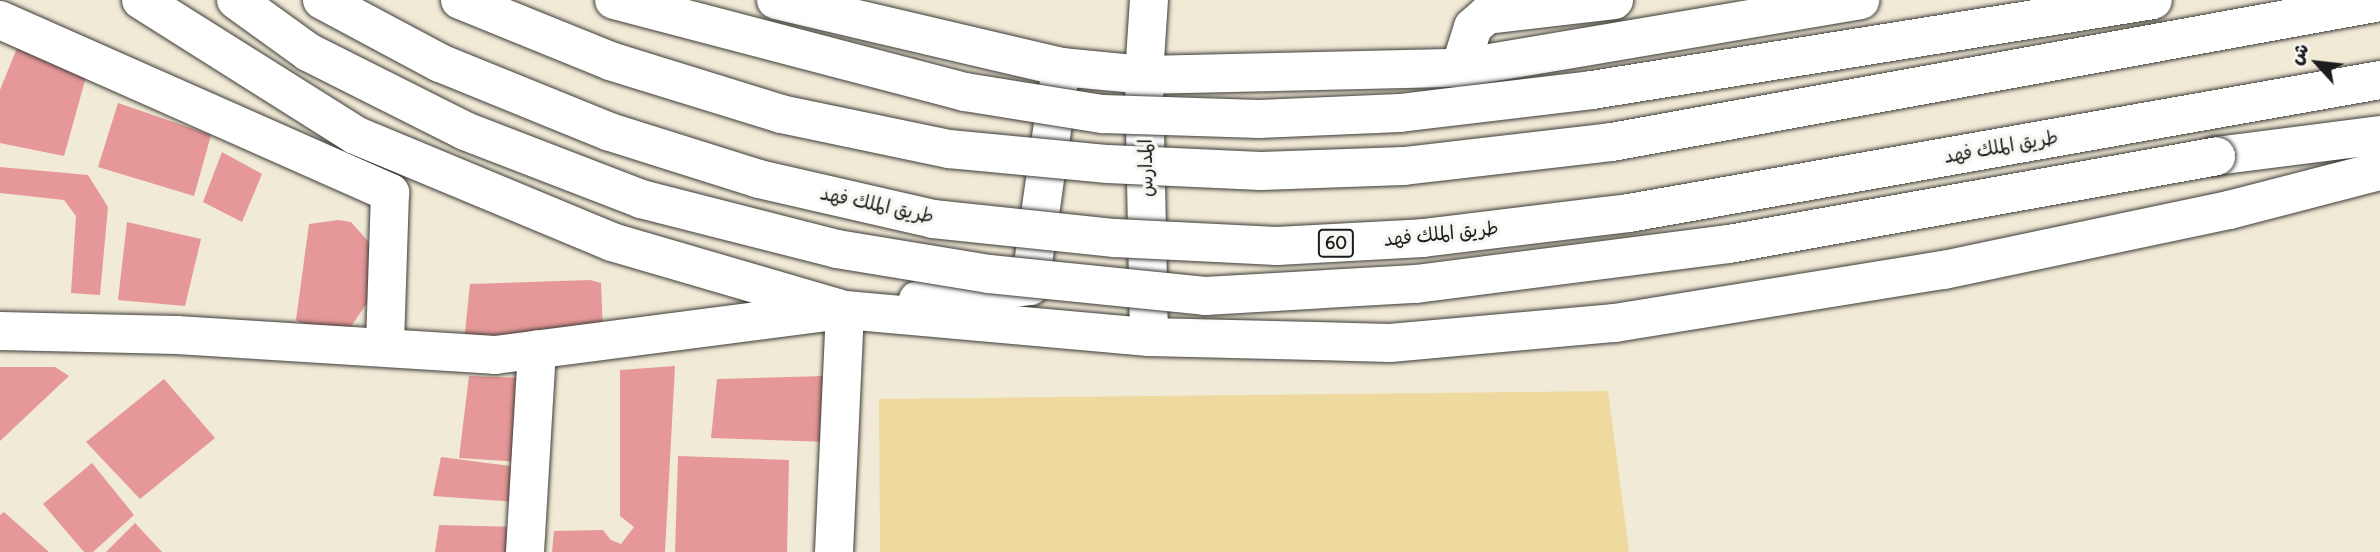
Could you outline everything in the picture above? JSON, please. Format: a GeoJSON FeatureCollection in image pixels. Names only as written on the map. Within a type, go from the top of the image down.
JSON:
{"type":"FeatureCollection","features":[{"type":"Feature","properties":{"kind":"main road"},"geometry":{"type":"LineString","coordinates":[[141,0],[355,135],[612,242],[845,310],[1149,337],[1390,343],[1615,323],[1944,270],[2229,210],[2380,171]]}},
{"type":"Feature","properties":{"kind":"main road"},"geometry":{"type":"LineString","coordinates":[[236,0],[308,52],[465,131],[641,199],[837,249],[989,274],[1205,296],[1416,284],[1730,244],[2216,156],[2380,135]]}},
{"type":"Feature","properties":{"kind":"main road","name":"طريق الملك فهد"},"geometry":{"type":"LineString","coordinates":[[322,0],[452,68],[610,132],[759,178],[933,219],[1115,238],[1277,246],[1423,238],[1629,213],[2380,80]]}},
{"type":"Feature","properties":{"kind":"main road"},"geometry":{"type":"LineString","coordinates":[[460,0],[610,61],[794,117],[949,149],[1108,164],[1261,171],[1404,166],[1612,142],[2380,2]]}},
{"type":"Feature","properties":{"kind":"main road"},"geometry":{"type":"LineString","coordinates":[[614,0],[965,92],[1103,114],[1259,119],[1400,113],[1592,90],[2153,0]]}},
{"type":"Feature","properties":{"kind":"main road"},"geometry":{"type":"LineString","coordinates":[[776,0],[1061,67],[1144,75],[1460,68],[1723,12],[1860,0]]}},
{"type":"Feature","properties":{"kind":"main road","name":"المدارس"},"geometry":{"type":"LineString","coordinates":[[1149,0],[1144,75],[1149,337]]}},
{"type":"Feature","properties":{"kind":"main road"},"geometry":{"type":"LineString","coordinates":[[1460,68],[1473,27],[1487,15],[1614,0]]}},
{"type":"Feature","properties":{"kind":"main road"},"geometry":{"type":"LineString","coordinates":[[0,20],[390,193],[384,345]]}},
{"type":"Feature","properties":{"kind":"main road"},"geometry":{"type":"LineString","coordinates":[[0,331],[384,345],[495,355],[1030,286],[1061,67]]}},
{"type":"Feature","properties":{"kind":"main road"},"geometry":{"type":"LineString","coordinates":[[834,552],[845,310]]}},
{"type":"Feature","properties":{"kind":"main road"},"geometry":{"type":"LineString","coordinates":[[525,552],[537,349]]}},
{"type":"Feature","properties":{"kind":"sand"},"geometry":{"type":"Polygon","coordinates":[[[1608,391],[1629,552],[880,552],[879,399],[1608,391]]]}},
{"type":"Feature","properties":{"kind":"building"},"geometry":{"type":"Polygon","coordinates":[[[17,48],[86,77],[64,156],[0,143],[0,90],[17,48]]]}},
{"type":"Feature","properties":{"kind":"building"},"geometry":{"type":"Polygon","coordinates":[[[118,103],[211,135],[194,196],[98,167],[118,103]]]}},
{"type":"Feature","properties":{"kind":"building"},"geometry":{"type":"Polygon","coordinates":[[[222,152],[262,174],[242,222],[203,202],[222,152]]]}},
{"type":"Feature","properties":{"kind":"building"},"geometry":{"type":"Polygon","coordinates":[[[0,167],[88,175],[108,207],[100,295],[71,293],[76,216],[64,200],[0,193],[0,167]]]}},
{"type":"Feature","properties":{"kind":"building"},"geometry":{"type":"Polygon","coordinates":[[[338,220],[351,222],[375,249],[369,300],[350,328],[325,335],[296,320],[309,224],[338,220]]]}},
{"type":"Feature","properties":{"kind":"building"},"geometry":{"type":"Polygon","coordinates":[[[127,222],[201,239],[185,306],[118,300],[127,222]]]}},
{"type":"Feature","properties":{"kind":"building"},"geometry":{"type":"Polygon","coordinates":[[[590,280],[601,283],[603,333],[464,342],[470,284],[590,280]]]}},
{"type":"Feature","properties":{"kind":"building"},"geometry":{"type":"Polygon","coordinates":[[[675,366],[665,552],[552,552],[554,531],[603,530],[611,540],[621,544],[634,527],[620,516],[620,370],[675,366]]]}},
{"type":"Feature","properties":{"kind":"building"},"geometry":{"type":"Polygon","coordinates":[[[0,367],[55,367],[69,376],[0,441],[0,367]]]}},
{"type":"Feature","properties":{"kind":"building"},"geometry":{"type":"Polygon","coordinates":[[[469,376],[527,378],[520,462],[459,458],[469,376]]]}},
{"type":"Feature","properties":{"kind":"building"},"geometry":{"type":"Polygon","coordinates":[[[824,376],[828,442],[711,438],[717,379],[824,376]]]}},
{"type":"Feature","properties":{"kind":"building"},"geometry":{"type":"Polygon","coordinates":[[[164,379],[215,438],[140,499],[86,442],[164,379]]]}},
{"type":"Feature","properties":{"kind":"building"},"geometry":{"type":"Polygon","coordinates":[[[678,456],[789,460],[787,552],[675,552],[678,456]]]}},
{"type":"Feature","properties":{"kind":"building"},"geometry":{"type":"Polygon","coordinates":[[[441,457],[518,467],[517,502],[433,496],[441,457]]]}},
{"type":"Feature","properties":{"kind":"building"},"geometry":{"type":"Polygon","coordinates":[[[92,463],[134,515],[93,552],[84,552],[43,504],[92,463]]]}},
{"type":"Feature","properties":{"kind":"building"},"geometry":{"type":"Polygon","coordinates":[[[4,512],[49,552],[0,552],[0,515],[4,512]]]}},
{"type":"Feature","properties":{"kind":"building"},"geometry":{"type":"Polygon","coordinates":[[[135,523],[162,552],[106,552],[135,523]]]}},
{"type":"Feature","properties":{"kind":"building"},"geometry":{"type":"Polygon","coordinates":[[[439,525],[515,527],[513,552],[435,552],[439,525]]]}}]}
